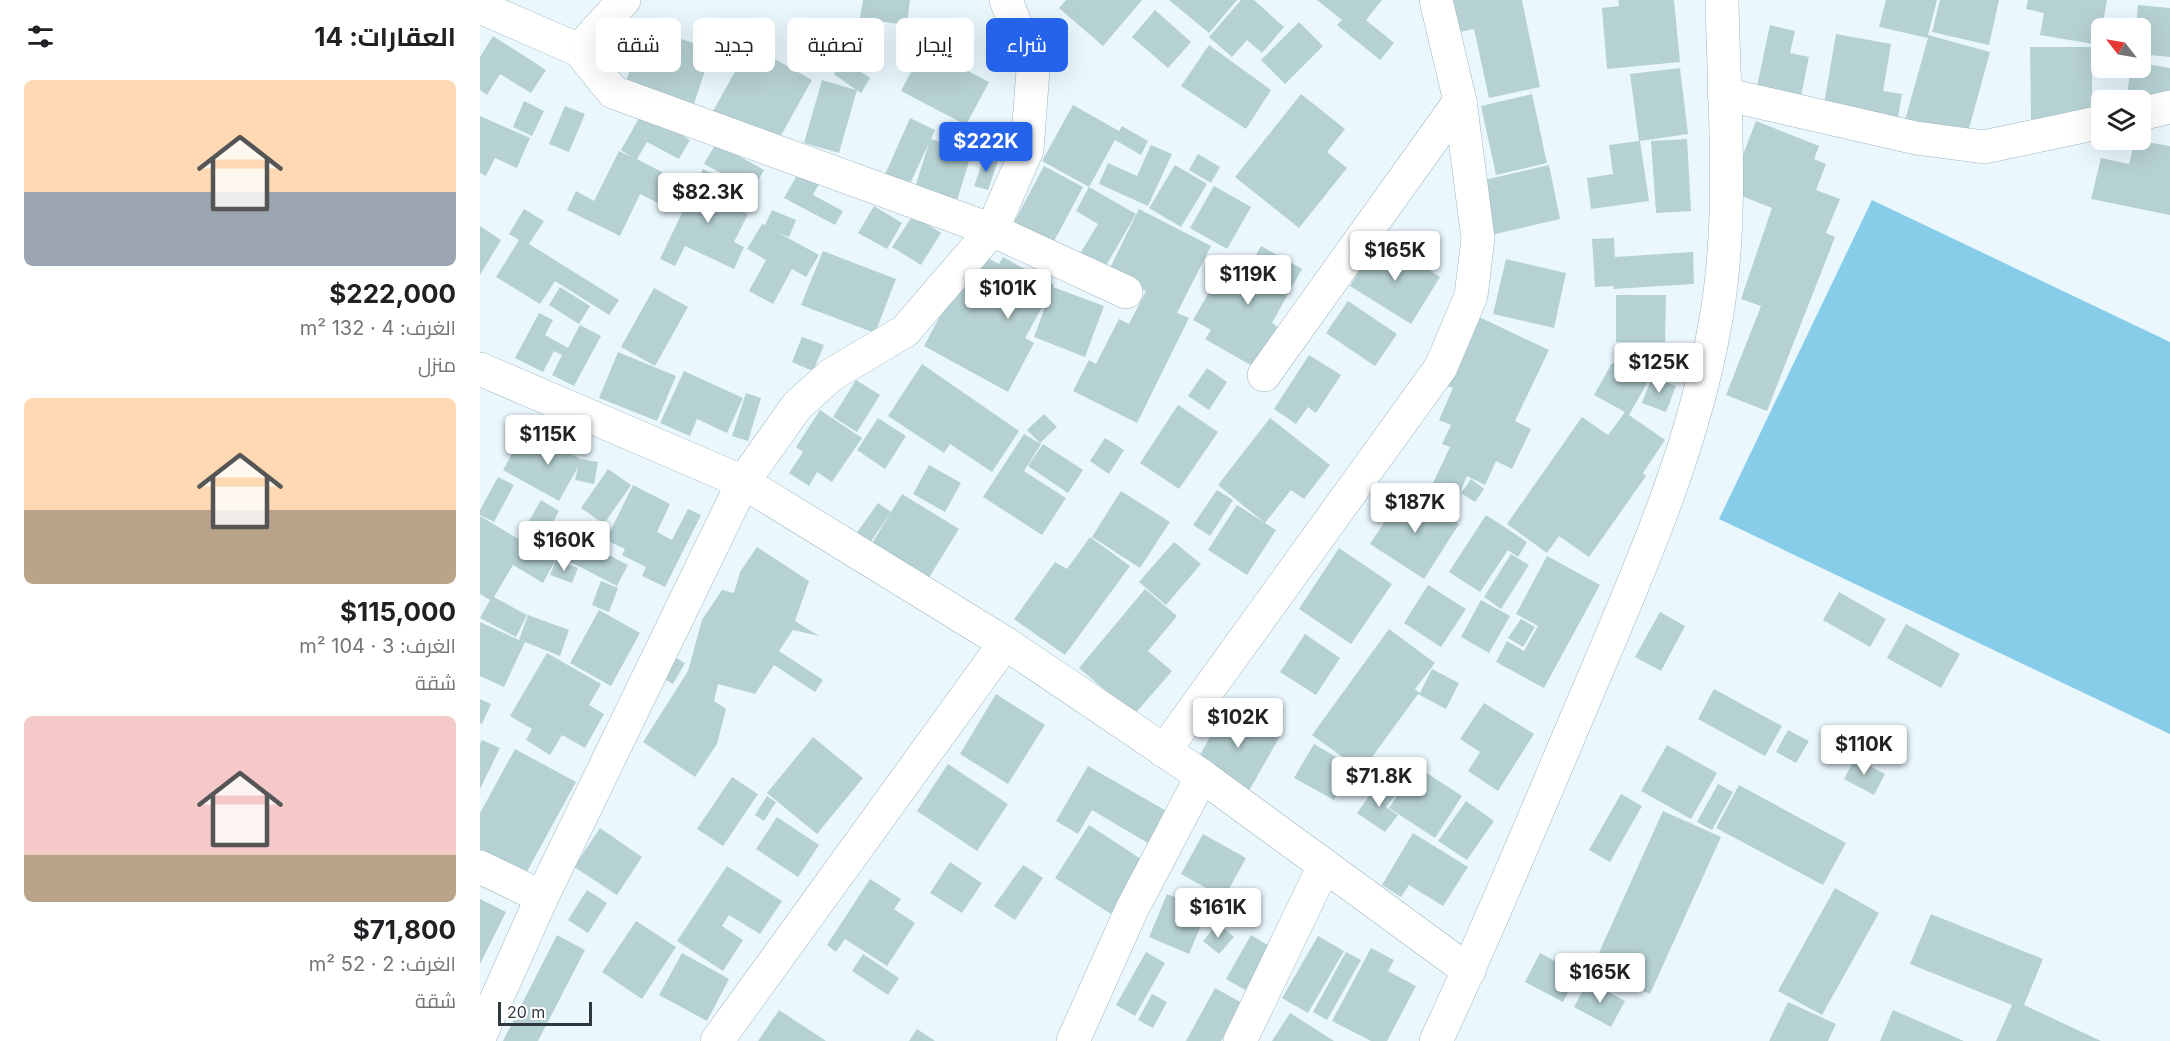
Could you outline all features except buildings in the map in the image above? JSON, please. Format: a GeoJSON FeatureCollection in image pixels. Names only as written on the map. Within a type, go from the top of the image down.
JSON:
{"type":"FeatureCollection","features":[{"type":"Feature","properties":{"kind":"street"},"geometry":{"type":"LineString","coordinates":[[579,50],[624,0]]}},
{"type":"Feature","properties":{"kind":"street"},"geometry":{"type":"LineString","coordinates":[[480,1035],[542,897],[743,482],[797,406],[831,375],[905,331],[992,230],[1027,150],[1033,70],[1006,0]]}},
{"type":"Feature","properties":{"kind":"street"},"geometry":{"type":"LineString","coordinates":[[1164,751],[1441,367],[1471,296],[1478,238],[1460,101],[1436,0]]}},
{"type":"Feature","properties":{"kind":"street"},"geometry":{"type":"LineString","coordinates":[[1436,1041],[1634,584],[1670,490],[1696,408],[1716,318],[1723,248],[1722,0]]}},
{"type":"Feature","properties":{"kind":"street"},"geometry":{"type":"LineString","coordinates":[[480,7],[579,50],[613,92],[992,230],[1126,292]]}},
{"type":"Feature","properties":{"kind":"street"},"geometry":{"type":"LineString","coordinates":[[1724,94],[1916,138],[1984,147],[2091,124]]}},
{"type":"Feature","properties":{"kind":"street"},"geometry":{"type":"LineString","coordinates":[[1264,375],[1460,101]]}},
{"type":"Feature","properties":{"kind":"street"},"geometry":{"type":"LineString","coordinates":[[2151,111],[2170,107]]}},
{"type":"Feature","properties":{"kind":"street"},"geometry":{"type":"LineString","coordinates":[[484,380],[743,482],[1005,643],[1202,777],[1468,971]]}},
{"type":"Feature","properties":{"kind":"street"},"geometry":{"type":"LineString","coordinates":[[717,1041],[1005,643]]}},
{"type":"Feature","properties":{"kind":"street"},"geometry":{"type":"LineString","coordinates":[[1073,1041],[1132,909],[1202,777]]}},
{"type":"Feature","properties":{"kind":"street"},"geometry":{"type":"LineString","coordinates":[[1240,1041],[1324,866]]}},
{"type":"Feature","properties":{"kind":"street"},"geometry":{"type":"LineString","coordinates":[[480,867],[542,897]]}},
{"type":"Feature","properties":{"kind":"shaded area"},"geometry":{"type":"Polygon","coordinates":[[[1872,200],[2170,342],[2170,734],[1719,519],[1872,200]]]}}]}
